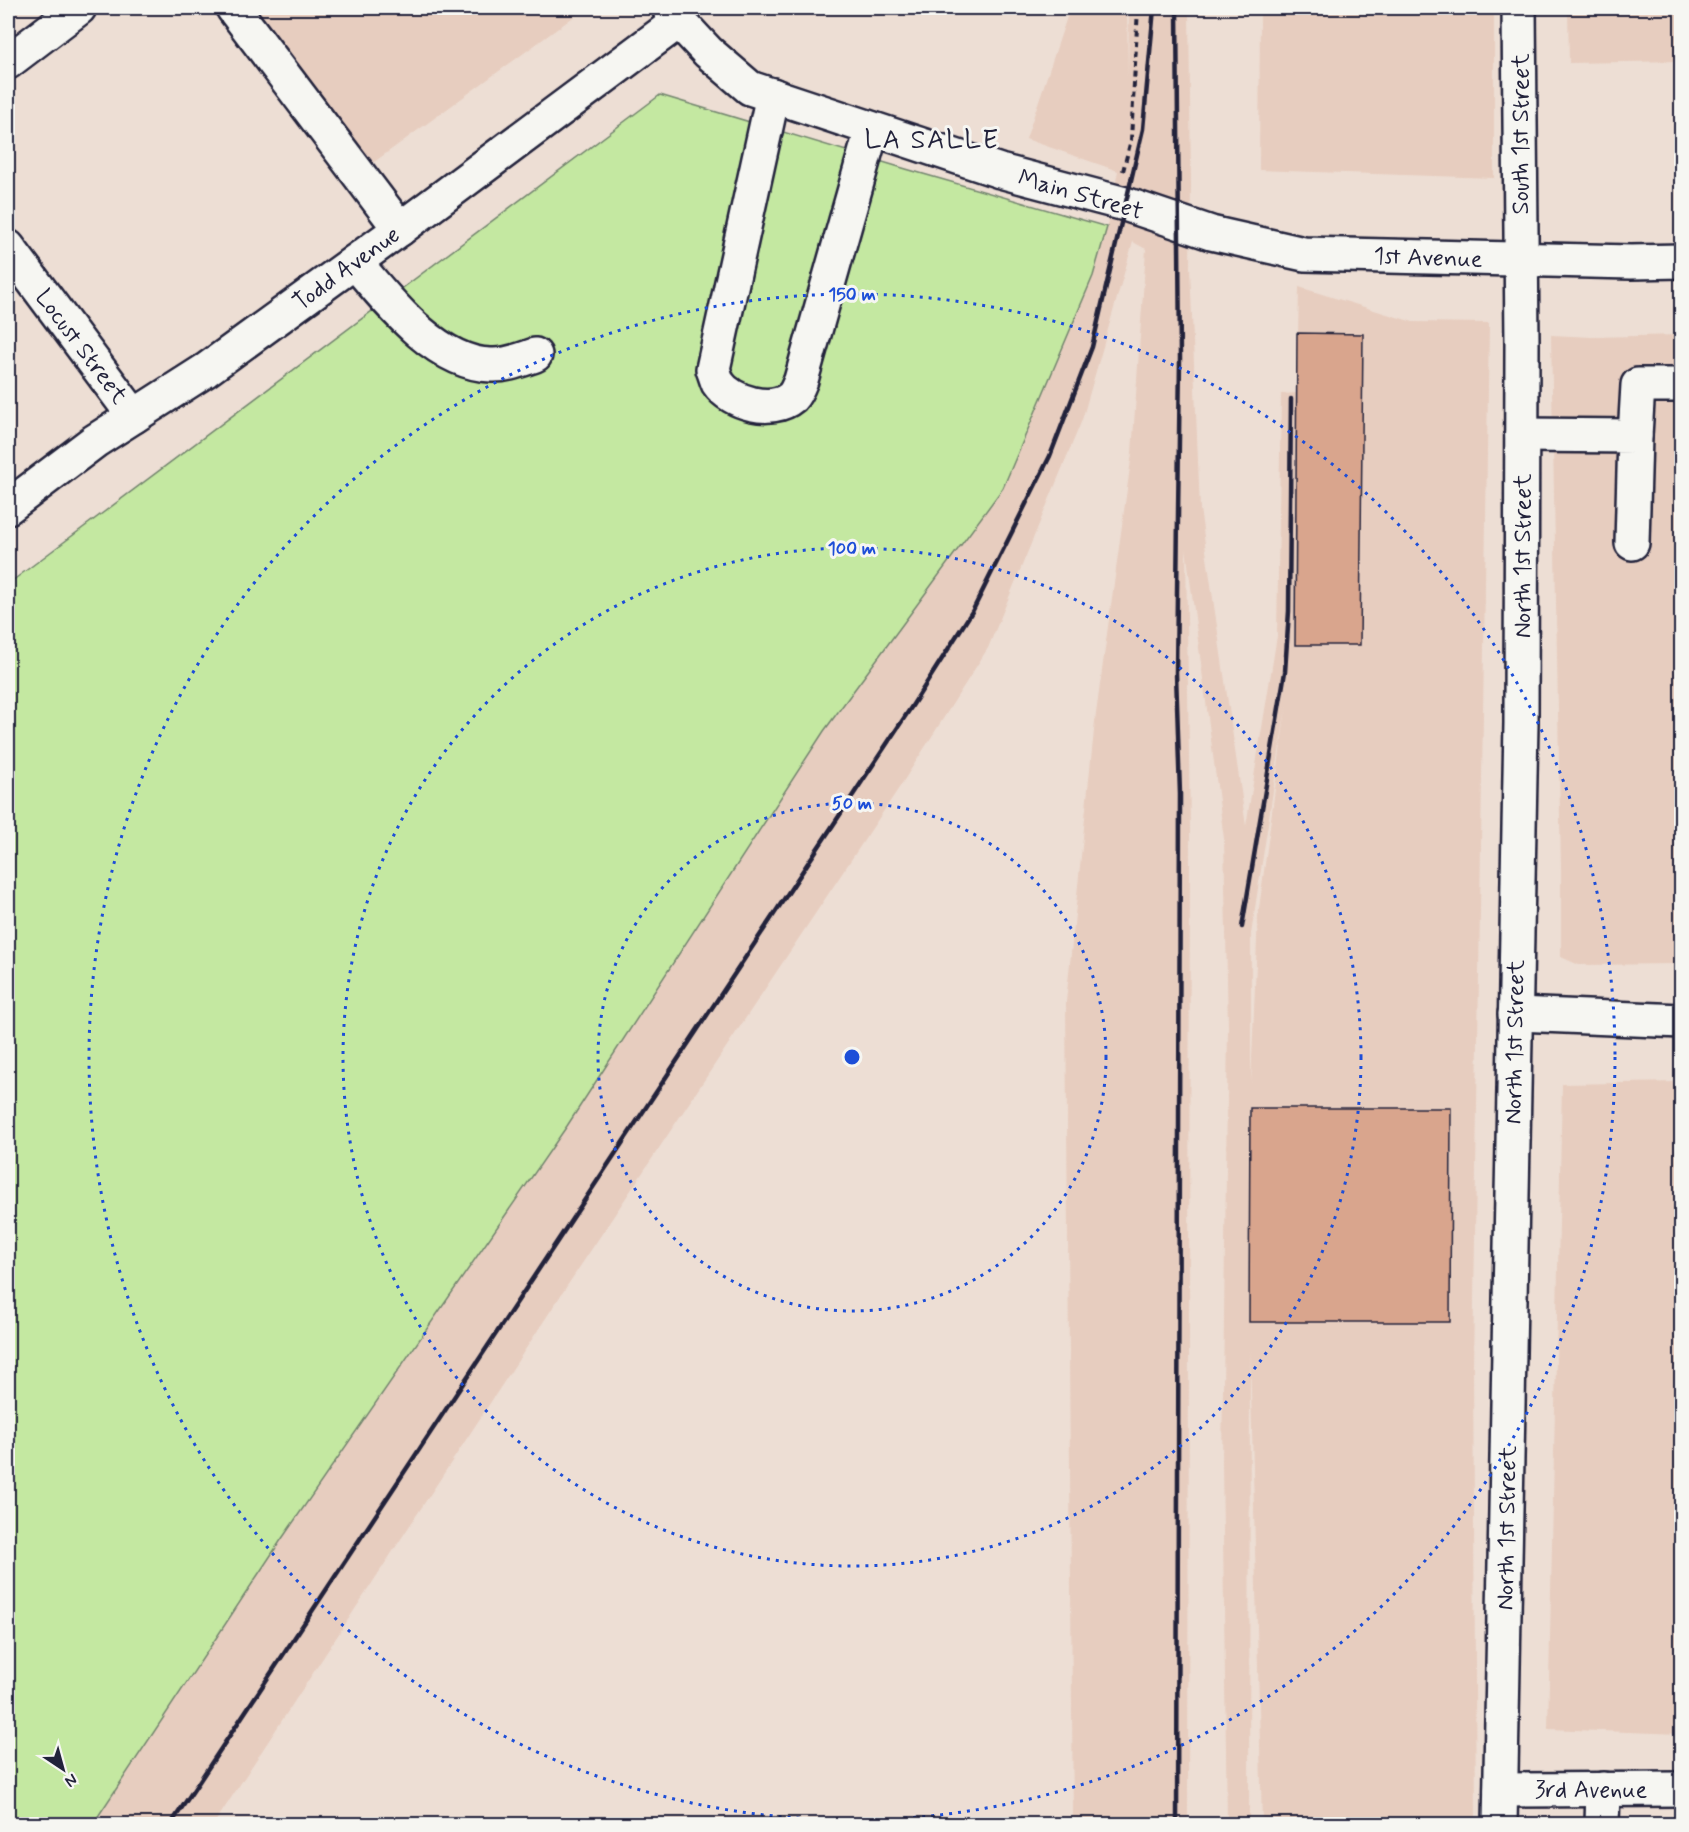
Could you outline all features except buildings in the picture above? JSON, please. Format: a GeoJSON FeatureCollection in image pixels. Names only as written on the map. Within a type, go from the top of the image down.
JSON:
{"type":"FeatureCollection","features":[{"type":"Feature","properties":{"kind":"street"},"geometry":{"type":"LineString","coordinates":[[8,62],[79,8]]}},
{"type":"Feature","properties":{"kind":"street"},"geometry":{"type":"LineString","coordinates":[[233,8],[400,229]]}},
{"type":"Feature","properties":{"kind":"street","name":"South 1st Street"},"geometry":{"type":"LineString","coordinates":[[1519,8],[1521,260]]}},
{"type":"Feature","properties":{"kind":"street","name":"Todd Avenue"},"geometry":{"type":"LineString","coordinates":[[8,507],[95,441],[206,370],[400,229],[674,14]]}},
{"type":"Feature","properties":{"kind":"street","name":"Main Street"},"geometry":{"type":"LineString","coordinates":[[674,14],[708,52],[750,88],[1000,171],[1178,221]]}},
{"type":"Feature","properties":{"kind":"street"},"geometry":{"type":"LineString","coordinates":[[773,95],[713,369],[717,382],[742,401],[764,405],[774,404],[791,398],[797,390],[872,129]]}},
{"type":"Feature","properties":{"kind":"street","name":"1st Avenue"},"geometry":{"type":"LineString","coordinates":[[1178,221],[1211,233],[1304,254],[1521,260],[1682,261]]}},
{"type":"Feature","properties":{"kind":"street","name":"Locust Street"},"geometry":{"type":"LineString","coordinates":[[8,247],[134,416]]}},
{"type":"Feature","properties":{"kind":"street","name":"North 1st Street"},"geometry":{"type":"LineString","coordinates":[[1500,1824],[1521,723],[1521,260]]}},
{"type":"Feature","properties":{"kind":"street"},"geometry":{"type":"LineString","coordinates":[[355,262],[387,300],[435,345],[468,361],[490,365],[510,364],[535,355]]}},
{"type":"Feature","properties":{"kind":"street"},"geometry":{"type":"LineString","coordinates":[[1632,543],[1638,385],[1682,385]]}},
{"type":"Feature","properties":{"kind":"street"},"geometry":{"type":"LineString","coordinates":[[1522,435],[1635,436]]}},
{"type":"Feature","properties":{"kind":"street"},"geometry":{"type":"LineString","coordinates":[[1515,1014],[1682,1021]]}},
{"type":"Feature","properties":{"kind":"street","name":"3rd Avenue"},"geometry":{"type":"LineString","coordinates":[[1501,1790],[1682,1789]]}},
{"type":"Feature","properties":{"kind":"street"},"geometry":{"type":"LineString","coordinates":[[1602,1824],[1603,1790]]}},
{"type":"Feature","properties":{"kind":"path"},"geometry":{"type":"LineString","coordinates":[[1115,202],[1131,140],[1138,8]]}},
{"type":"Feature","properties":{"kind":"shaded area"},"geometry":{"type":"Polygon","coordinates":[[[263,8],[581,8],[583,10],[370,165],[255,13],[263,8]]]}},
{"type":"Feature","properties":{"kind":"shaded area"},"geometry":{"type":"Polygon","coordinates":[[[1070,8],[1127,8],[1128,77],[1129,8],[1189,8],[1190,268],[1200,509],[1246,826],[1277,636],[1281,394],[1297,393],[1299,287],[1413,322],[1489,323],[1473,1366],[1476,1824],[1262,1824],[1250,1351],[1249,1824],[1227,1824],[1222,1462],[1228,1026],[1224,839],[1186,549],[1190,829],[1188,1824],[1073,1824],[1066,1002],[1095,721],[1132,453],[1146,249],[1133,242],[1082,420],[988,648],[901,785],[561,1295],[214,1824],[93,1824],[281,1540],[567,1126],[824,731],[1003,488],[1093,276],[1107,227],[1118,171],[1026,139],[1070,8]],[[1286,707],[1251,934],[1251,1082],[1258,916],[1286,707]]]}},
{"type":"Feature","properties":{"kind":"shaded area"},"geometry":{"type":"Polygon","coordinates":[[[1260,8],[1494,8],[1494,178],[1259,170],[1260,8]]]}},
{"type":"Feature","properties":{"kind":"shaded area"},"geometry":{"type":"Polygon","coordinates":[[[1568,8],[1681,8],[1681,61],[1569,63],[1568,8]]]}},
{"type":"Feature","properties":{"kind":"shaded area"},"geometry":{"type":"Polygon","coordinates":[[[1551,335],[1592,337],[1681,335],[1681,964],[1579,965],[1561,957],[1551,335]]]}},
{"type":"Feature","properties":{"kind":"shaded area"},"geometry":{"type":"Polygon","coordinates":[[[1681,1082],[1681,1734],[1548,1729],[1562,1084],[1681,1082]]]}},
{"type":"Feature","properties":{"kind":"green space"},"geometry":{"type":"Polygon","coordinates":[[[660,95],[1107,227],[1093,276],[1003,488],[824,731],[567,1126],[281,1540],[93,1824],[8,1824],[8,584],[660,95]]]}},
{"type":"Feature","properties":{"kind":"railway"},"geometry":{"type":"LineString","coordinates":[[171,1824],[912,706],[973,610],[1050,456],[1092,347],[1143,129],[1154,8]]}},
{"type":"Feature","properties":{"kind":"railway"},"geometry":{"type":"LineString","coordinates":[[1177,8],[1180,358],[1176,673],[1180,794],[1177,1824]]}},
{"type":"Feature","properties":{"kind":"railway"},"geometry":{"type":"LineString","coordinates":[[1242,927],[1285,672],[1289,611],[1291,399]]}},
{"type":"Feature","properties":{"kind":"district","name":"LA SALLE"},"geometry":{"type":"Point","coordinates":[932,139]}}]}
